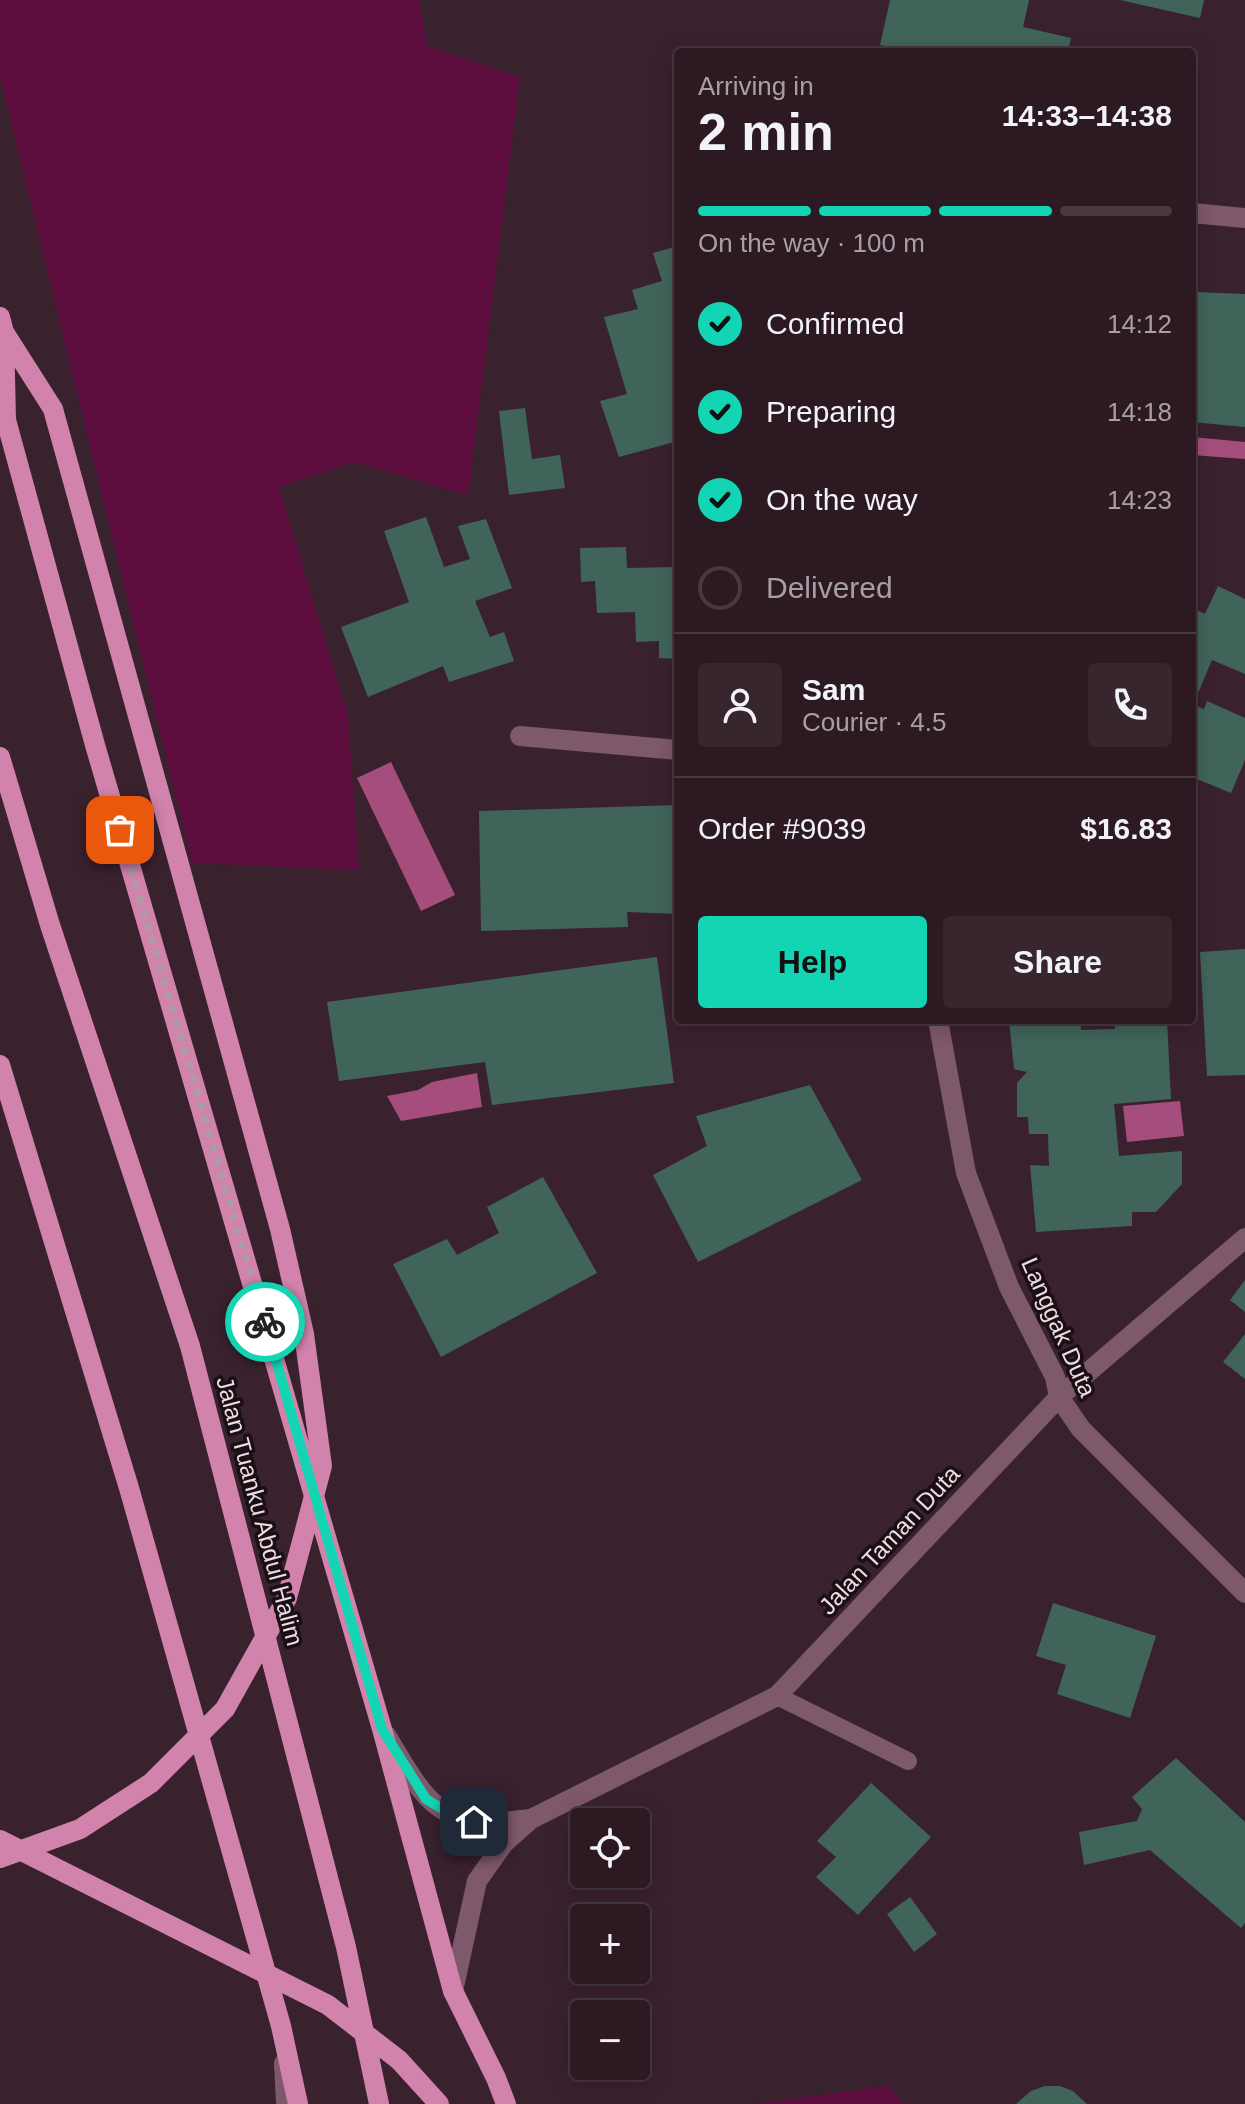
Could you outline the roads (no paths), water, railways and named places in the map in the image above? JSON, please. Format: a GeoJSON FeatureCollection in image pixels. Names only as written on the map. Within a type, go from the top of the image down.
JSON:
{"type":"FeatureCollection","features":[{"type":"Feature","properties":{"kind":"main road"},"geometry":{"type":"LineString","coordinates":[[0,1858],[80,1829],[151,1783],[225,1709],[287,1598],[322,1466],[304,1334],[280,1229],[53,409],[2,324]]}},
{"type":"Feature","properties":{"kind":"main road"},"geometry":{"type":"LineString","coordinates":[[2,324],[6,420],[95,745],[382,1729],[453,1991],[506,2104]]}},
{"type":"Feature","properties":{"kind":"main road","name":"Jalan Tuanku Abdul Halim"},"geometry":{"type":"LineString","coordinates":[[0,757],[50,925],[190,1346],[346,1947],[379,2104]]}},
{"type":"Feature","properties":{"kind":"main road"},"geometry":{"type":"LineString","coordinates":[[0,1065],[129,1488],[281,2026],[298,2104]]}},
{"type":"Feature","properties":{"kind":"main road"},"geometry":{"type":"LineString","coordinates":[[0,1840],[328,2005],[399,2060],[439,2104]]}},
{"type":"Feature","properties":{"kind":"street"},"geometry":{"type":"LineString","coordinates":[[1196,213],[1245,218]]}},
{"type":"Feature","properties":{"kind":"street"},"geometry":{"type":"LineString","coordinates":[[520,736],[674,750]]}},
{"type":"Feature","properties":{"kind":"street","name":"Langgak Duta"},"geometry":{"type":"LineString","coordinates":[[939,1024],[966,1173],[1009,1287],[1055,1377],[1059,1397],[1081,1429],[1245,1593]]}},
{"type":"Feature","properties":{"kind":"street","name":"Jalan Taman Duta"},"geometry":{"type":"LineString","coordinates":[[453,1991],[477,1881],[504,1843],[531,1819],[777,1696],[1059,1397],[1245,1238]]}},
{"type":"Feature","properties":{"kind":"street","name":"Jalan Taman Duta"},"geometry":{"type":"LineString","coordinates":[[382,1729],[426,1799],[444,1810],[474,1822],[531,1819]]}},
{"type":"Feature","properties":{"kind":"lane"},"geometry":{"type":"LineString","coordinates":[[777,1696],[908,1761]]}},
{"type":"Feature","properties":{"kind":"lane"},"geometry":{"type":"LineString","coordinates":[[281,2026],[285,2104]]}}]}
